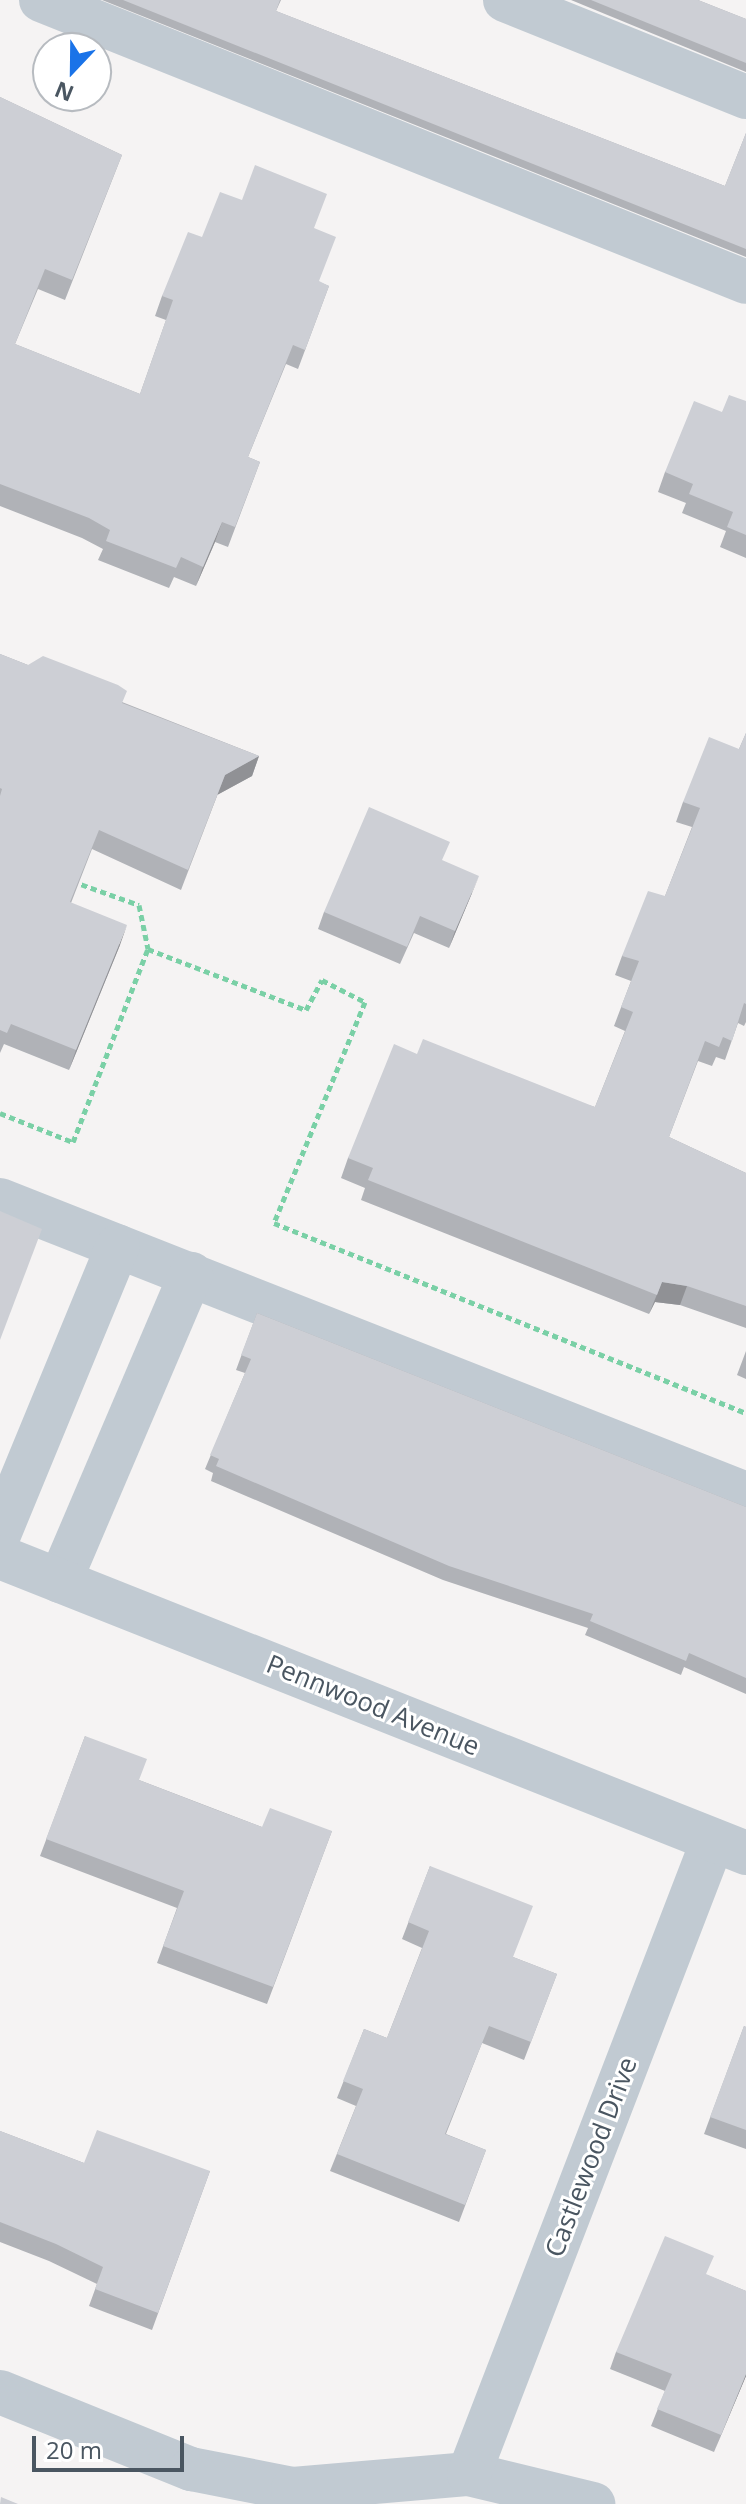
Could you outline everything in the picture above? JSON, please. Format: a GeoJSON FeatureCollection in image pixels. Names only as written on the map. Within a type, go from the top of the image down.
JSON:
{"type":"FeatureCollection","features":[{"type":"Feature","properties":{"kind":"street"},"geometry":{"type":"LineString","coordinates":[[41,0],[746,282]]}},
{"type":"Feature","properties":{"kind":"street"},"geometry":{"type":"LineString","coordinates":[[505,0],[746,97]]}},
{"type":"Feature","properties":{"kind":"street"},"geometry":{"type":"LineString","coordinates":[[0,1200],[746,1494]]}},
{"type":"Feature","properties":{"kind":"street"},"geometry":{"type":"LineString","coordinates":[[0,1532],[118,1246]]}},
{"type":"Feature","properties":{"kind":"street"},"geometry":{"type":"LineString","coordinates":[[60,1581],[191,1274]]}},
{"type":"Feature","properties":{"kind":"street","name":"Pennwood Avenue"},"geometry":{"type":"LineString","coordinates":[[0,1557],[730,1846]]}},
{"type":"Feature","properties":{"kind":"street","name":"Castlewood Drive"},"geometry":{"type":"LineString","coordinates":[[469,2474],[730,1846]]}},
{"type":"Feature","properties":{"kind":"street"},"geometry":{"type":"LineString","coordinates":[[0,2392],[191,2469],[293,2489],[469,2474],[593,2504]]}},
{"type":"Feature","properties":{"kind":"path"},"geometry":{"type":"LineString","coordinates":[[0,1113],[73,1142],[148,949],[139,905],[56,875]]}},
{"type":"Feature","properties":{"kind":"path"},"geometry":{"type":"LineString","coordinates":[[148,949],[306,1010],[322,980],[365,1002],[274,1223],[746,1413]]}},
{"type":"Feature","properties":{"kind":"building"},"geometry":{"type":"Polygon","coordinates":[[[123,0],[280,0],[276,11],[725,186],[746,133],[746,249],[123,0]]]}},
{"type":"Feature","properties":{"kind":"building"},"geometry":{"type":"Polygon","coordinates":[[[591,0],[698,0],[746,19],[746,63],[591,0]]]}},
{"type":"Feature","properties":{"kind":"building"},"geometry":{"type":"Polygon","coordinates":[[[0,97],[122,155],[72,280],[45,269],[15,344],[140,394],[173,300],[162,296],[188,232],[202,237],[220,192],[242,200],[255,165],[327,194],[314,228],[336,237],[319,281],[329,286],[305,350],[293,345],[248,457],[260,462],[235,527],[222,522],[203,567],[181,557],[176,568],[106,541],[110,530],[89,518],[0,484],[0,97]]]}},
{"type":"Feature","properties":{"kind":"building"},"geometry":{"type":"Polygon","coordinates":[[[729,395],[746,401],[746,535],[727,527],[733,512],[689,494],[693,484],[665,472],[694,401],[722,412],[729,395]]]}},
{"type":"Feature","properties":{"kind":"building"},"geometry":{"type":"Polygon","coordinates":[[[0,654],[28,665],[43,656],[118,685],[127,691],[122,703],[259,756],[225,775],[188,870],[99,830],[70,902],[127,925],[76,1050],[11,1024],[7,1033],[0,1030],[0,654]]]}},
{"type":"Feature","properties":{"kind":"building"},"geometry":{"type":"Polygon","coordinates":[[[746,733],[746,1004],[732,1041],[723,1037],[719,1047],[705,1041],[669,1137],[746,1173],[746,1306],[687,1286],[662,1282],[657,1295],[368,1180],[373,1168],[348,1158],[394,1044],[417,1054],[423,1039],[595,1107],[633,1012],[621,1007],[639,961],[622,956],[648,891],[665,896],[700,808],[683,802],[709,737],[739,749],[746,733]]]}},
{"type":"Feature","properties":{"kind":"building"},"geometry":{"type":"Polygon","coordinates":[[[369,807],[450,842],[442,860],[479,876],[455,931],[420,916],[407,947],[324,912],[369,807]]]}},
{"type":"Feature","properties":{"kind":"building"},"geometry":{"type":"Polygon","coordinates":[[[0,1211],[42,1229],[0,1340],[0,1211]]]}},
{"type":"Feature","properties":{"kind":"building"},"geometry":{"type":"Polygon","coordinates":[[[257,1313],[746,1507],[746,1678],[689,1653],[686,1661],[590,1621],[593,1614],[449,1566],[216,1466],[219,1459],[210,1455],[251,1359],[241,1355],[257,1313]]]}},
{"type":"Feature","properties":{"kind":"building"},"geometry":{"type":"Polygon","coordinates":[[[85,1736],[147,1759],[139,1780],[214,1809],[262,1827],[270,1808],[332,1831],[273,1987],[163,1946],[184,1891],[46,1839],[85,1736]]]}},
{"type":"Feature","properties":{"kind":"building"},"geometry":{"type":"Polygon","coordinates":[[[430,1866],[533,1906],[513,1957],[557,1974],[531,2042],[489,2026],[445,2134],[486,2150],[465,2205],[337,2154],[363,2089],[343,2081],[364,2029],[387,2038],[429,1931],[408,1922],[430,1866]]]}},
{"type":"Feature","properties":{"kind":"building"},"geometry":{"type":"Polygon","coordinates":[[[746,2027],[746,2130],[710,2117],[746,2027]]]}},
{"type":"Feature","properties":{"kind":"building"},"geometry":{"type":"Polygon","coordinates":[[[97,2130],[210,2171],[158,2313],[95,2289],[103,2267],[0,2222],[0,2131],[84,2163],[97,2130]]]}},
{"type":"Feature","properties":{"kind":"building"},"geometry":{"type":"Polygon","coordinates":[[[665,2236],[714,2256],[706,2274],[746,2291],[746,2374],[721,2435],[657,2409],[672,2374],[616,2352],[665,2236]]]}},
{"type":"Feature","properties":{"kind":"building"},"geometry":{"type":"Polygon","coordinates":[[[1,2497],[18,2504],[0,2504],[1,2497]]]}}]}
